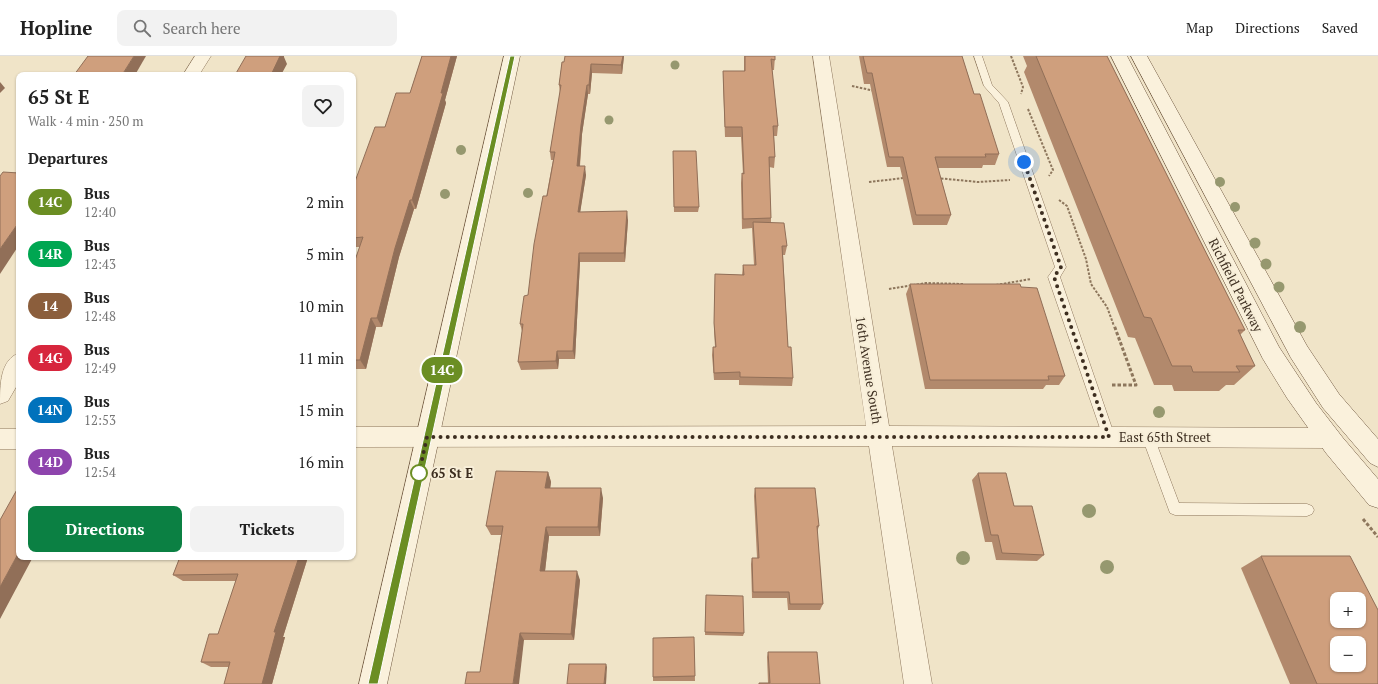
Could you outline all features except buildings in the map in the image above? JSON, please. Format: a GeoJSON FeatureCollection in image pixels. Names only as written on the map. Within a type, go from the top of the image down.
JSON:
{"type":"FeatureCollection","features":[{"type":"Feature","properties":{"kind":"street"},"geometry":{"type":"LineString","coordinates":[[193,72],[202,56]]}},
{"type":"Feature","properties":{"kind":"street"},"geometry":{"type":"LineString","coordinates":[[373,684],[512,56]]}},
{"type":"Feature","properties":{"kind":"street","name":"16th Avenue South"},"geometry":{"type":"LineString","coordinates":[[821,56],[918,684]]}},
{"type":"Feature","properties":{"kind":"street","name":"Richfield Parkway"},"geometry":{"type":"LineString","coordinates":[[1119,56],[1271,353],[1287,381],[1328,438],[1378,497]]}},
{"type":"Feature","properties":{"kind":"street","name":"Richfield Parkway"},"geometry":{"type":"LineString","coordinates":[[1139,56],[1299,352],[1332,401],[1378,456]]}},
{"type":"Feature","properties":{"kind":"street"},"geometry":{"type":"LineString","coordinates":[[0,394],[16,367]]}},
{"type":"Feature","properties":{"kind":"street","name":"East 65th Street"},"geometry":{"type":"LineString","coordinates":[[356,437],[879,436],[1328,438]]}},
{"type":"Feature","properties":{"kind":"street"},"geometry":{"type":"LineString","coordinates":[[0,439],[16,439]]}},
{"type":"Feature","properties":{"kind":"lane"},"geometry":{"type":"LineString","coordinates":[[978,56],[988,86],[1003,102],[1061,267],[1054,277],[1109,437]]}},
{"type":"Feature","properties":{"kind":"lane"},"geometry":{"type":"LineString","coordinates":[[1148,437],[1175,508],[1308,510]]}},
{"type":"Feature","properties":{"kind":"path"},"geometry":{"type":"LineString","coordinates":[[1011,56],[1023,87],[1020,95]]}},
{"type":"Feature","properties":{"kind":"path"},"geometry":{"type":"LineString","coordinates":[[852,86],[880,92]]}},
{"type":"Feature","properties":{"kind":"path"},"geometry":{"type":"LineString","coordinates":[[1028,108],[1053,170],[1047,179]]}},
{"type":"Feature","properties":{"kind":"path"},"geometry":{"type":"LineString","coordinates":[[935,177],[978,182],[1002,181],[1015,178]]}},
{"type":"Feature","properties":{"kind":"path"},"geometry":{"type":"LineString","coordinates":[[869,182],[906,178]]}},
{"type":"Feature","properties":{"kind":"path"},"geometry":{"type":"LineString","coordinates":[[1054,198],[1067,206],[1086,259],[1091,284],[1107,306],[1136,385],[1112,385],[1114,391]]}},
{"type":"Feature","properties":{"kind":"path"},"geometry":{"type":"LineString","coordinates":[[991,285],[1032,279]]}},
{"type":"Feature","properties":{"kind":"path"},"geometry":{"type":"LineString","coordinates":[[888,289],[928,282],[944,282],[966,285]]}},
{"type":"Feature","properties":{"kind":"bus line","name":"14C"},"geometry":{"type":"LineString","coordinates":[[373,684],[512,56]]}},
{"type":"Feature","properties":{"kind":"place","name":"65 St E"},"geometry":{"type":"Point","coordinates":[419,473]}},
{"type":"Feature","properties":{"kind":"route"},"geometry":{"type":"LineString","coordinates":[[419,473],[427,437],[1109,437],[1054,277],[1061,267],[1024,162]]}}]}
